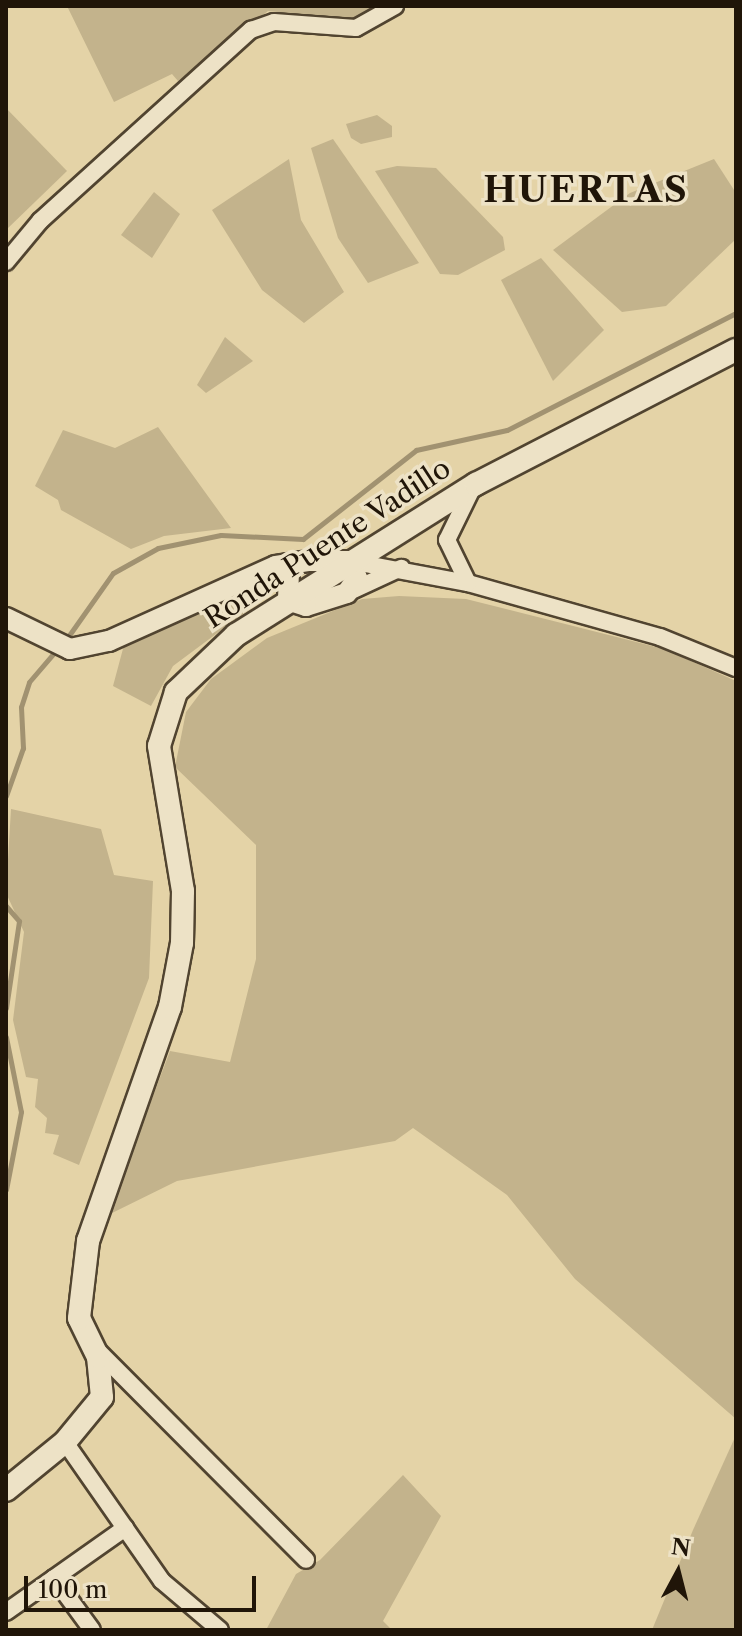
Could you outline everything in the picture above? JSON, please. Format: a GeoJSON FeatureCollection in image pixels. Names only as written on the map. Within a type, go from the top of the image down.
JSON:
{"type":"FeatureCollection","features":[{"type":"Feature","properties":{"kind":"main road","name":"Ronda Puente Vadillo"},"geometry":{"type":"LineString","coordinates":[[98,1406],[102,1384],[91,1344],[79,1318],[88,1241],[170,1007],[182,943],[179,857],[160,768],[163,724],[176,692],[211,652],[288,582],[349,561],[476,484],[736,350]]}},
{"type":"Feature","properties":{"kind":"main road"},"geometry":{"type":"LineString","coordinates":[[6,1490],[65,1442],[98,1406]]}},
{"type":"Feature","properties":{"kind":"street"},"geometry":{"type":"LineString","coordinates":[[6,262],[40,221],[251,30],[274,22],[356,28],[395,6]]}},
{"type":"Feature","properties":{"kind":"street"},"geometry":{"type":"LineString","coordinates":[[468,583],[447,540],[476,484]]}},
{"type":"Feature","properties":{"kind":"street"},"geometry":{"type":"LineString","coordinates":[[403,568],[347,593],[306,606],[288,582],[349,561],[403,568],[660,637],[736,668]]}},
{"type":"Feature","properties":{"kind":"street"},"geometry":{"type":"LineString","coordinates":[[347,593],[357,578],[349,561]]}},
{"type":"Feature","properties":{"kind":"street","name":"Ronda Puente Vadillo"},"geometry":{"type":"LineString","coordinates":[[6,618],[60,647],[109,641],[264,571],[288,582]]}},
{"type":"Feature","properties":{"kind":"street"},"geometry":{"type":"LineString","coordinates":[[91,1344],[306,1560]]}},
{"type":"Feature","properties":{"kind":"street"},"geometry":{"type":"LineString","coordinates":[[98,1406],[117,1385],[133,1384]]}},
{"type":"Feature","properties":{"kind":"street"},"geometry":{"type":"LineString","coordinates":[[65,1442],[162,1581],[220,1630]]}},
{"type":"Feature","properties":{"kind":"street"},"geometry":{"type":"LineString","coordinates":[[6,1612],[125,1528]]}},
{"type":"Feature","properties":{"kind":"street"},"geometry":{"type":"LineString","coordinates":[[54,1578],[92,1630]]}},
{"type":"Feature","properties":{"kind":"shaded area"},"geometry":{"type":"Polygon","coordinates":[[[67,6],[382,6],[349,20],[268,11],[178,81],[172,74],[114,102],[67,6]]]}},
{"type":"Feature","properties":{"kind":"shaded area"},"geometry":{"type":"Polygon","coordinates":[[[6,108],[67,171],[6,230],[6,108]]]}},
{"type":"Feature","properties":{"kind":"shaded area"},"geometry":{"type":"Polygon","coordinates":[[[377,115],[392,126],[392,137],[361,144],[351,138],[346,124],[377,115]]]}},
{"type":"Feature","properties":{"kind":"shaded area"},"geometry":{"type":"Polygon","coordinates":[[[333,139],[419,263],[368,283],[338,238],[311,148],[333,139]]]}},
{"type":"Feature","properties":{"kind":"shaded area"},"geometry":{"type":"Polygon","coordinates":[[[289,159],[301,220],[344,292],[304,323],[262,290],[212,210],[289,159]]]}},
{"type":"Feature","properties":{"kind":"shaded area"},"geometry":{"type":"Polygon","coordinates":[[[714,159],[736,193],[736,239],[666,306],[622,312],[553,250],[630,193],[714,159]]]}},
{"type":"Feature","properties":{"kind":"shaded area"},"geometry":{"type":"Polygon","coordinates":[[[397,166],[436,168],[503,237],[505,250],[458,275],[440,274],[375,171],[397,166]]]}},
{"type":"Feature","properties":{"kind":"shaded area"},"geometry":{"type":"Polygon","coordinates":[[[154,192],[180,214],[152,258],[121,235],[154,192]]]}},
{"type":"Feature","properties":{"kind":"shaded area"},"geometry":{"type":"Polygon","coordinates":[[[541,258],[604,330],[553,381],[501,280],[541,258]]]}},
{"type":"Feature","properties":{"kind":"shaded area"},"geometry":{"type":"Polygon","coordinates":[[[225,337],[253,361],[206,393],[197,385],[225,337]]]}},
{"type":"Feature","properties":{"kind":"shaded area"},"geometry":{"type":"Polygon","coordinates":[[[158,427],[231,528],[164,536],[131,549],[61,510],[58,500],[35,486],[63,430],[115,448],[158,427]]]}},
{"type":"Feature","properties":{"kind":"shaded area"},"geometry":{"type":"Polygon","coordinates":[[[272,578],[274,591],[173,666],[151,706],[113,686],[124,645],[272,578]]]}},
{"type":"Feature","properties":{"kind":"shaded area"},"geometry":{"type":"Polygon","coordinates":[[[399,596],[466,599],[664,649],[736,681],[736,1419],[575,1279],[507,1195],[413,1128],[395,1141],[177,1181],[108,1215],[170,1051],[230,1062],[256,959],[256,845],[175,767],[186,712],[211,679],[267,638],[362,599],[399,596]]]}},
{"type":"Feature","properties":{"kind":"shaded area"},"geometry":{"type":"Polygon","coordinates":[[[11,809],[101,829],[114,875],[153,881],[149,978],[79,1165],[53,1154],[59,1135],[45,1133],[47,1118],[35,1107],[38,1079],[26,1077],[13,1020],[24,932],[6,893],[11,809]]]}},
{"type":"Feature","properties":{"kind":"shaded area"},"geometry":{"type":"Polygon","coordinates":[[[736,1435],[736,1630],[652,1630],[693,1530],[736,1435]]]}},
{"type":"Feature","properties":{"kind":"shaded area"},"geometry":{"type":"Polygon","coordinates":[[[403,1475],[441,1516],[383,1621],[392,1630],[266,1630],[296,1574],[320,1560],[403,1475]]]}},
{"type":"Feature","properties":{"kind":"waterway"},"geometry":{"type":"LineString","coordinates":[[65,641],[113,573],[158,548],[221,535],[303,539],[416,450],[507,430],[736,313]]}},
{"type":"Feature","properties":{"kind":"waterway"},"geometry":{"type":"LineString","coordinates":[[6,796],[23,748],[21,707],[29,682],[58,648]]}},
{"type":"Feature","properties":{"kind":"waterway"},"geometry":{"type":"LineString","coordinates":[[6,906],[19,921],[6,1008]]}},
{"type":"Feature","properties":{"kind":"waterway"},"geometry":{"type":"LineString","coordinates":[[6,1037],[21,1112],[6,1190]]}},
{"type":"Feature","properties":{"kind":"district","name":"HUERTAS"},"geometry":{"type":"Point","coordinates":[586,190]}}]}
